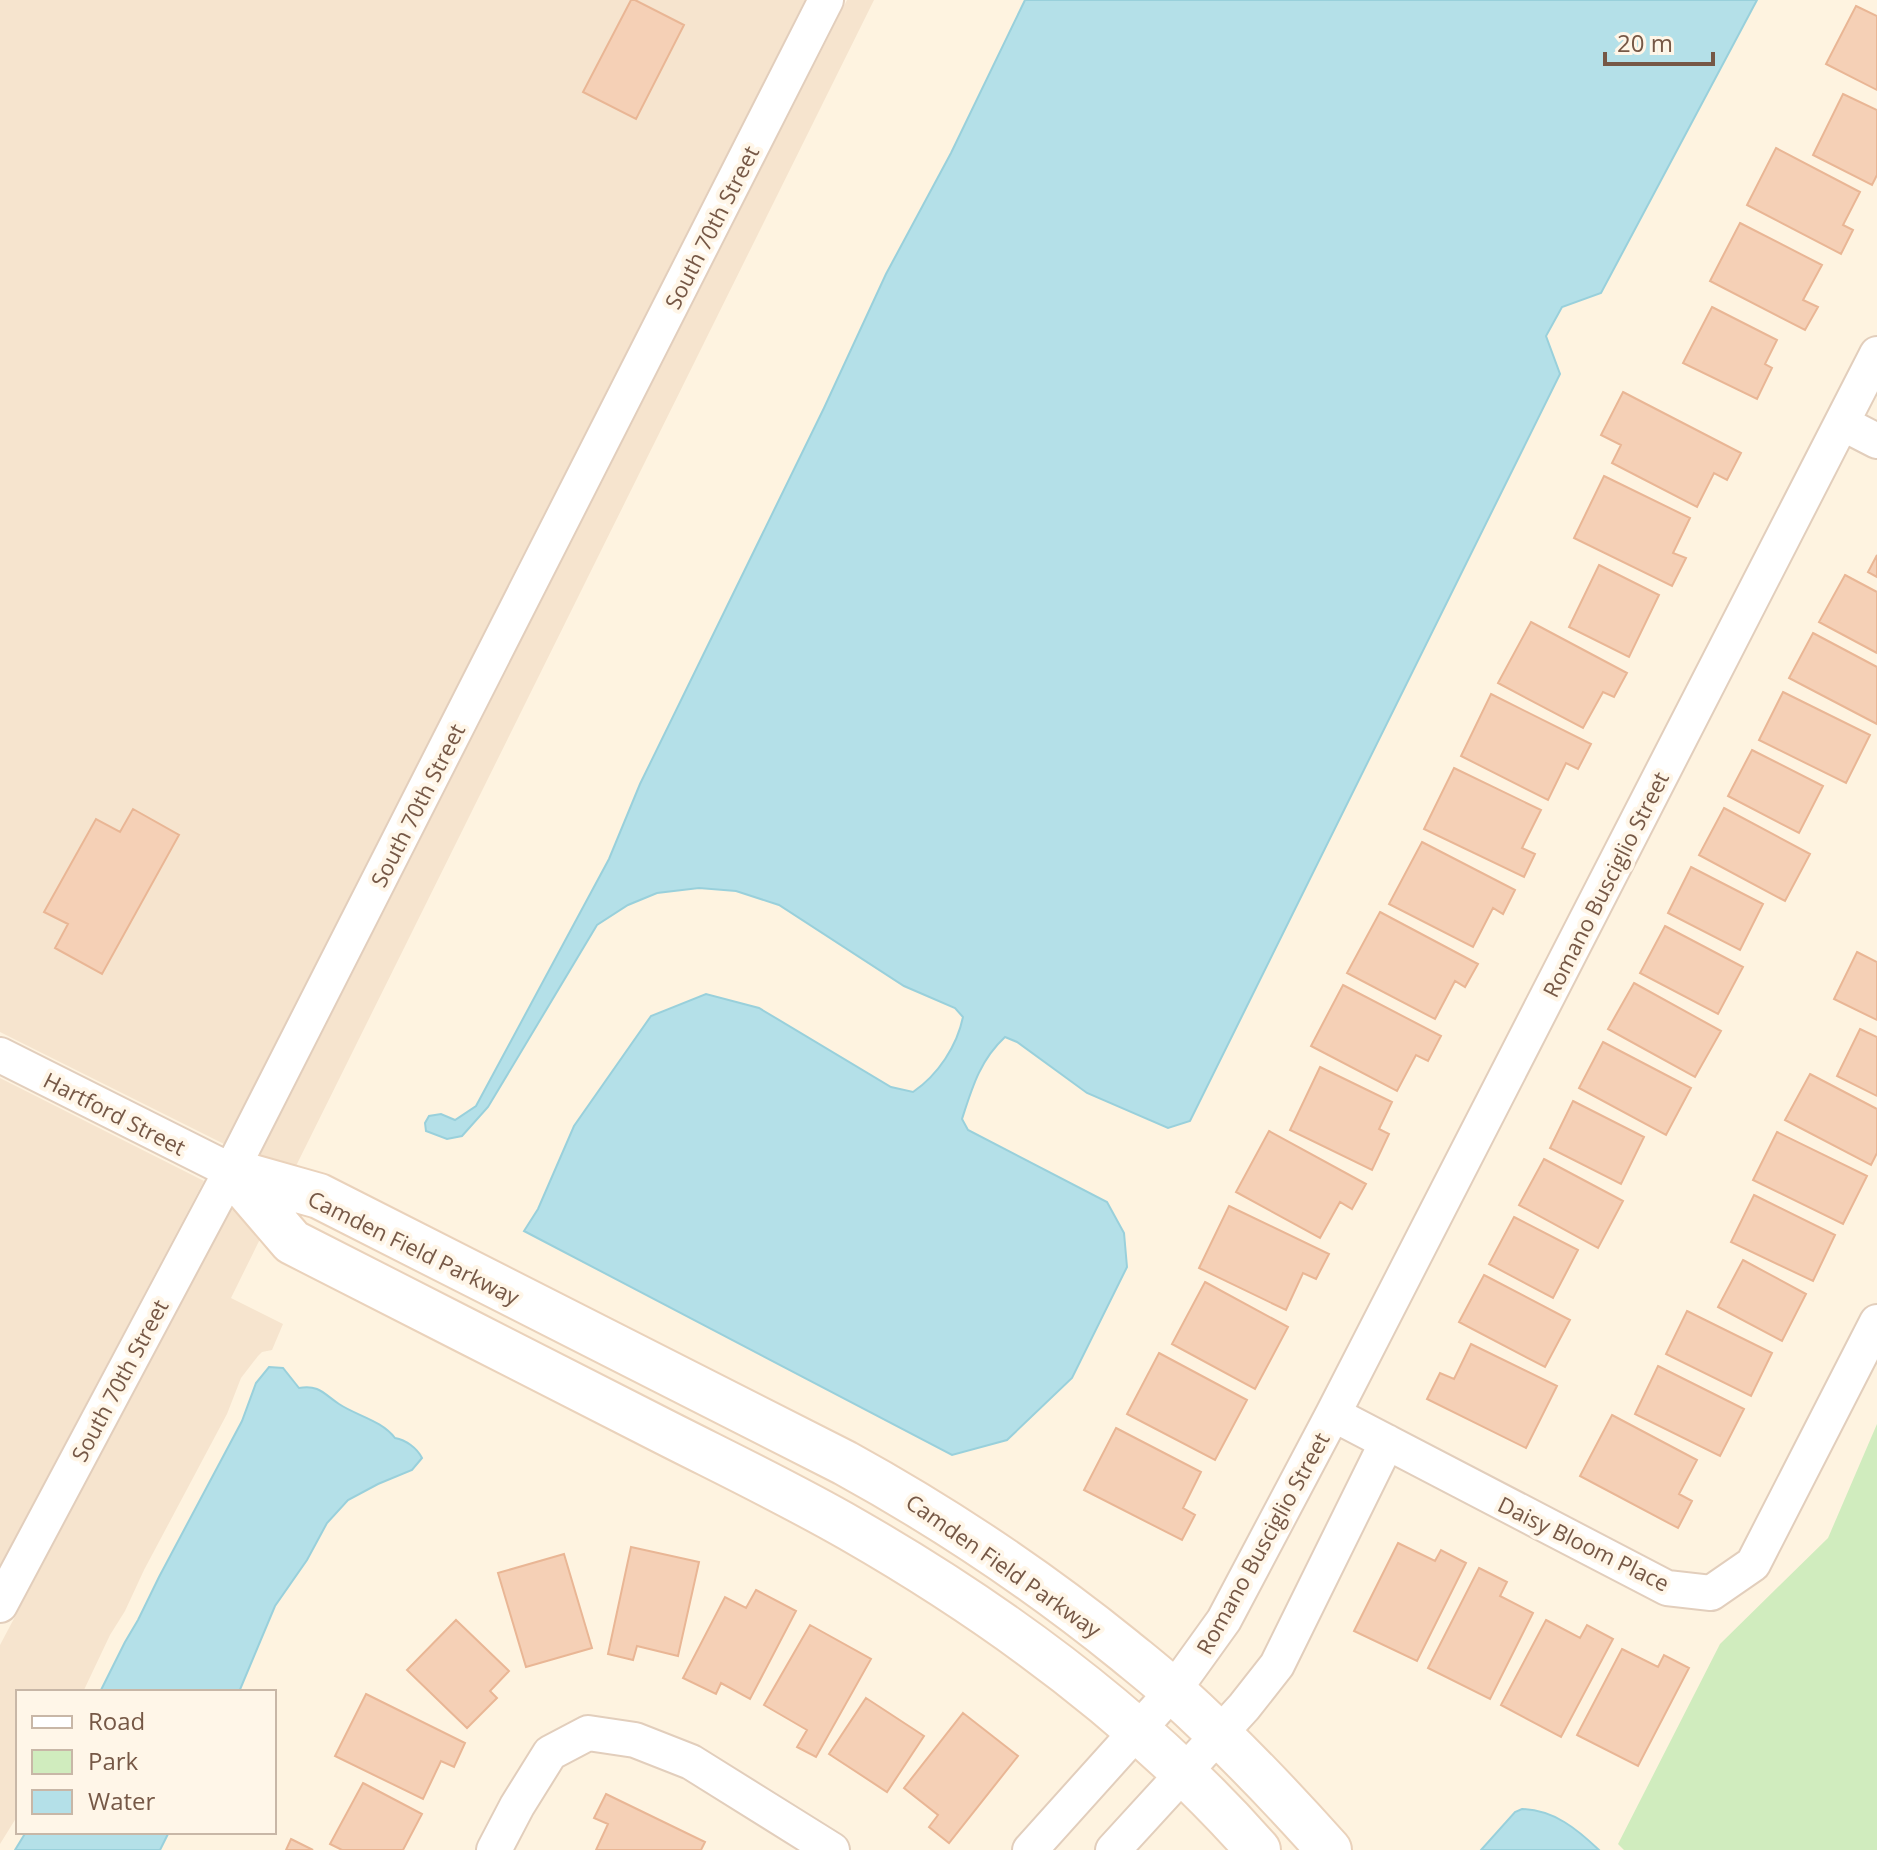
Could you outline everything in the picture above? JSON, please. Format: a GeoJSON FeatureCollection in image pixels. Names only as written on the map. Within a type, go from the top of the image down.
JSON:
{"type":"FeatureCollection","features":[{"type":"Feature","properties":{"kind":"street","name":"South 70th Street"},"geometry":{"type":"LineString","coordinates":[[0,1605],[231,1171],[826,0]]}},
{"type":"Feature","properties":{"kind":"street","name":"Romano Busciglio Street"},"geometry":{"type":"LineString","coordinates":[[1030,1850],[1173,1691],[1224,1620],[1333,1414],[1877,354]]}},
{"type":"Feature","properties":{"kind":"street"},"geometry":{"type":"LineString","coordinates":[[1842,423],[1877,441]]}},
{"type":"Feature","properties":{"kind":"street","name":"Hartford Street"},"geometry":{"type":"LineString","coordinates":[[0,1055],[231,1171]]}},
{"type":"Feature","properties":{"kind":"street","name":"Camden Field Parkway"},"geometry":{"type":"LineString","coordinates":[[231,1171],[319,1196],[845,1463],[965,1532],[1089,1622],[1173,1691],[1276,1790],[1329,1850]]}},
{"type":"Feature","properties":{"kind":"street","name":"Camden Field Parkway"},"geometry":{"type":"LineString","coordinates":[[231,1171],[292,1242],[848,1527],[937,1581],[1009,1629],[1138,1731],[1258,1850]]}},
{"type":"Feature","properties":{"kind":"street","name":"Daisy Bloom Place"},"geometry":{"type":"LineString","coordinates":[[1387,1442],[1667,1588],[1711,1593],[1753,1564],[1877,1322]]}},
{"type":"Feature","properties":{"kind":"street","name":"Romano Busciglio Street"},"geometry":{"type":"LineString","coordinates":[[1333,1414],[1387,1442]]}},
{"type":"Feature","properties":{"kind":"street"},"geometry":{"type":"LineString","coordinates":[[1113,1850],[1250,1700],[1277,1665],[1387,1442]]}},
{"type":"Feature","properties":{"kind":"street"},"geometry":{"type":"LineString","coordinates":[[494,1850],[550,1753],[588,1733],[635,1740],[691,1762],[832,1850]]}},
{"type":"Feature","properties":{"kind":"shaded area"},"geometry":{"type":"Polygon","coordinates":[[[0,0],[805,0],[224,1144],[0,1032],[0,0]]]}},
{"type":"Feature","properties":{"kind":"shaded area"},"geometry":{"type":"Polygon","coordinates":[[[847,0],[874,0],[295,1168],[259,1157],[847,0]]]}},
{"type":"Feature","properties":{"kind":"shaded area"},"geometry":{"type":"Polygon","coordinates":[[[0,1078],[204,1181],[0,1566],[0,1078]]]}},
{"type":"Feature","properties":{"kind":"shaded area"},"geometry":{"type":"Polygon","coordinates":[[[233,1205],[261,1237],[231,1298],[283,1324],[272,1350],[262,1352],[241,1378],[227,1414],[84,1690],[16,1690],[16,1818],[0,1844],[0,1645],[233,1205]]]}},
{"type":"Feature","properties":{"kind":"green space"},"geometry":{"type":"Polygon","coordinates":[[[1877,1424],[1877,1850],[1624,1850],[1618,1844],[1720,1644],[1828,1538],[1877,1424]]]}},
{"type":"Feature","properties":{"kind":"water"},"geometry":{"type":"Polygon","coordinates":[[[1025,0],[1757,0],[1601,293],[1562,307],[1546,336],[1560,374],[1190,1121],[1168,1128],[1087,1093],[1017,1042],[1005,1037],[983,1065],[962,1119],[968,1130],[1107,1202],[1124,1233],[1127,1267],[1072,1378],[1007,1440],[952,1455],[524,1231],[538,1209],[574,1126],[651,1016],[706,994],[759,1008],[891,1087],[913,1092],[931,1077],[951,1049],[963,1017],[955,1008],[904,986],[779,905],[736,891],[699,888],[657,893],[628,905],[597,925],[488,1107],[462,1136],[447,1139],[426,1131],[425,1123],[429,1116],[441,1114],[455,1120],[476,1106],[609,859],[640,784],[886,274],[951,153],[1025,0]]]}},
{"type":"Feature","properties":{"kind":"water"},"geometry":{"type":"Polygon","coordinates":[[[269,1367],[283,1368],[299,1388],[317,1389],[346,1408],[376,1422],[395,1438],[411,1445],[422,1458],[412,1470],[348,1500],[327,1523],[307,1560],[275,1606],[240,1690],[101,1690],[242,1421],[256,1383],[269,1367]]]}},
{"type":"Feature","properties":{"kind":"water"},"geometry":{"type":"Polygon","coordinates":[[[1522,1809],[1555,1817],[1599,1850],[1481,1850],[1515,1812],[1522,1809]]]}},
{"type":"Feature","properties":{"kind":"water"},"geometry":{"type":"Polygon","coordinates":[[[25,1834],[168,1834],[160,1850],[15,1850],[25,1834]]]}},
{"type":"Feature","properties":{"kind":"building"},"geometry":{"type":"Polygon","coordinates":[[[631,0],[684,25],[636,119],[583,92],[631,0]]]}},
{"type":"Feature","properties":{"kind":"building"},"geometry":{"type":"Polygon","coordinates":[[[1856,6],[1877,16],[1877,90],[1826,64],[1856,6]]]}},
{"type":"Feature","properties":{"kind":"building"},"geometry":{"type":"Polygon","coordinates":[[[1843,94],[1877,110],[1877,175],[1872,185],[1813,155],[1843,94]]]}},
{"type":"Feature","properties":{"kind":"building"},"geometry":{"type":"Polygon","coordinates":[[[1776,148],[1860,192],[1843,225],[1853,230],[1841,254],[1747,205],[1776,148]]]}},
{"type":"Feature","properties":{"kind":"building"},"geometry":{"type":"Polygon","coordinates":[[[1740,223],[1822,265],[1803,300],[1818,307],[1805,330],[1710,281],[1740,223]]]}},
{"type":"Feature","properties":{"kind":"building"},"geometry":{"type":"Polygon","coordinates":[[[1712,307],[1777,340],[1765,364],[1772,368],[1757,399],[1683,363],[1712,307]]]}},
{"type":"Feature","properties":{"kind":"building"},"geometry":{"type":"Polygon","coordinates":[[[1623,392],[1741,453],[1727,480],[1714,473],[1697,507],[1612,463],[1621,445],[1601,435],[1623,392]]]}},
{"type":"Feature","properties":{"kind":"building"},"geometry":{"type":"Polygon","coordinates":[[[1604,476],[1690,518],[1673,553],[1686,558],[1672,586],[1574,538],[1604,476]]]}},
{"type":"Feature","properties":{"kind":"building"},"geometry":{"type":"Polygon","coordinates":[[[1877,555],[1877,577],[1868,572],[1877,555]]]}},
{"type":"Feature","properties":{"kind":"building"},"geometry":{"type":"Polygon","coordinates":[[[1599,565],[1659,595],[1629,657],[1569,627],[1599,565]]]}},
{"type":"Feature","properties":{"kind":"building"},"geometry":{"type":"Polygon","coordinates":[[[1845,575],[1877,592],[1877,653],[1819,622],[1845,575]]]}},
{"type":"Feature","properties":{"kind":"building"},"geometry":{"type":"Polygon","coordinates":[[[1531,622],[1627,673],[1614,697],[1603,692],[1583,728],[1498,683],[1531,622]]]}},
{"type":"Feature","properties":{"kind":"building"},"geometry":{"type":"Polygon","coordinates":[[[1813,633],[1877,667],[1877,724],[1789,678],[1813,633]]]}},
{"type":"Feature","properties":{"kind":"building"},"geometry":{"type":"Polygon","coordinates":[[[1783,692],[1870,735],[1846,783],[1759,740],[1783,692]]]}},
{"type":"Feature","properties":{"kind":"building"},"geometry":{"type":"Polygon","coordinates":[[[1491,694],[1591,744],[1578,769],[1566,763],[1548,800],[1461,756],[1491,694]]]}},
{"type":"Feature","properties":{"kind":"building"},"geometry":{"type":"Polygon","coordinates":[[[1752,750],[1823,786],[1799,833],[1728,796],[1752,750]]]}},
{"type":"Feature","properties":{"kind":"building"},"geometry":{"type":"Polygon","coordinates":[[[1454,768],[1541,810],[1522,848],[1535,854],[1524,877],[1424,829],[1454,768]]]}},
{"type":"Feature","properties":{"kind":"building"},"geometry":{"type":"Polygon","coordinates":[[[1724,808],[1810,854],[1785,901],[1699,855],[1724,808]]]}},
{"type":"Feature","properties":{"kind":"building"},"geometry":{"type":"Polygon","coordinates":[[[133,809],[179,835],[102,974],[55,948],[68,924],[44,912],[96,819],[120,832],[133,809]]]}},
{"type":"Feature","properties":{"kind":"building"},"geometry":{"type":"Polygon","coordinates":[[[1422,842],[1515,890],[1503,914],[1493,908],[1473,947],[1389,904],[1422,842]]]}},
{"type":"Feature","properties":{"kind":"building"},"geometry":{"type":"Polygon","coordinates":[[[1691,867],[1763,904],[1740,950],[1668,913],[1691,867]]]}},
{"type":"Feature","properties":{"kind":"building"},"geometry":{"type":"Polygon","coordinates":[[[1380,912],[1478,964],[1465,987],[1455,981],[1435,1019],[1347,973],[1380,912]]]}},
{"type":"Feature","properties":{"kind":"building"},"geometry":{"type":"Polygon","coordinates":[[[1665,926],[1743,967],[1718,1014],[1640,973],[1665,926]]]}},
{"type":"Feature","properties":{"kind":"building"},"geometry":{"type":"Polygon","coordinates":[[[1857,952],[1877,962],[1877,1020],[1834,999],[1857,952]]]}},
{"type":"Feature","properties":{"kind":"building"},"geometry":{"type":"Polygon","coordinates":[[[1634,983],[1721,1031],[1695,1077],[1608,1029],[1634,983]]]}},
{"type":"Feature","properties":{"kind":"building"},"geometry":{"type":"Polygon","coordinates":[[[1343,985],[1441,1036],[1428,1061],[1416,1055],[1397,1091],[1311,1046],[1343,985]]]}},
{"type":"Feature","properties":{"kind":"building"},"geometry":{"type":"Polygon","coordinates":[[[1860,1029],[1877,1037],[1877,1096],[1837,1076],[1860,1029]]]}},
{"type":"Feature","properties":{"kind":"building"},"geometry":{"type":"Polygon","coordinates":[[[1603,1042],[1691,1088],[1666,1135],[1579,1088],[1603,1042]]]}},
{"type":"Feature","properties":{"kind":"building"},"geometry":{"type":"Polygon","coordinates":[[[1320,1067],[1392,1102],[1379,1129],[1389,1134],[1372,1170],[1290,1130],[1320,1067]]]}},
{"type":"Feature","properties":{"kind":"building"},"geometry":{"type":"Polygon","coordinates":[[[1810,1074],[1877,1109],[1877,1153],[1871,1165],[1785,1120],[1810,1074]]]}},
{"type":"Feature","properties":{"kind":"building"},"geometry":{"type":"Polygon","coordinates":[[[1573,1101],[1644,1137],[1621,1184],[1550,1148],[1573,1101]]]}},
{"type":"Feature","properties":{"kind":"building"},"geometry":{"type":"Polygon","coordinates":[[[1269,1131],[1366,1184],[1352,1209],[1340,1202],[1320,1238],[1236,1192],[1269,1131]]]}},
{"type":"Feature","properties":{"kind":"building"},"geometry":{"type":"Polygon","coordinates":[[[1777,1132],[1867,1176],[1843,1224],[1753,1180],[1777,1132]]]}},
{"type":"Feature","properties":{"kind":"building"},"geometry":{"type":"Polygon","coordinates":[[[1544,1159],[1623,1201],[1598,1248],[1519,1205],[1544,1159]]]}},
{"type":"Feature","properties":{"kind":"building"},"geometry":{"type":"Polygon","coordinates":[[[1754,1195],[1835,1235],[1813,1281],[1731,1242],[1754,1195]]]}},
{"type":"Feature","properties":{"kind":"building"},"geometry":{"type":"Polygon","coordinates":[[[1229,1206],[1329,1254],[1316,1279],[1303,1273],[1286,1310],[1199,1268],[1229,1206]]]}},
{"type":"Feature","properties":{"kind":"building"},"geometry":{"type":"Polygon","coordinates":[[[1514,1217],[1578,1250],[1553,1298],[1489,1264],[1514,1217]]]}},
{"type":"Feature","properties":{"kind":"building"},"geometry":{"type":"Polygon","coordinates":[[[1743,1260],[1806,1294],[1782,1341],[1718,1307],[1743,1260]]]}},
{"type":"Feature","properties":{"kind":"building"},"geometry":{"type":"Polygon","coordinates":[[[1484,1275],[1570,1320],[1545,1367],[1459,1322],[1484,1275]]]}},
{"type":"Feature","properties":{"kind":"building"},"geometry":{"type":"Polygon","coordinates":[[[1205,1282],[1288,1327],[1255,1389],[1172,1344],[1205,1282]]]}},
{"type":"Feature","properties":{"kind":"building"},"geometry":{"type":"Polygon","coordinates":[[[1687,1311],[1772,1353],[1751,1396],[1666,1354],[1687,1311]]]}},
{"type":"Feature","properties":{"kind":"building"},"geometry":{"type":"Polygon","coordinates":[[[1471,1344],[1557,1386],[1526,1448],[1427,1399],[1440,1373],[1454,1379],[1471,1344]]]}},
{"type":"Feature","properties":{"kind":"building"},"geometry":{"type":"Polygon","coordinates":[[[1159,1353],[1247,1400],[1215,1460],[1127,1414],[1159,1353]]]}},
{"type":"Feature","properties":{"kind":"building"},"geometry":{"type":"Polygon","coordinates":[[[1658,1366],[1744,1409],[1720,1456],[1635,1414],[1658,1366]]]}},
{"type":"Feature","properties":{"kind":"building"},"geometry":{"type":"Polygon","coordinates":[[[1612,1415],[1697,1460],[1679,1494],[1692,1501],[1678,1528],[1580,1476],[1612,1415]]]}},
{"type":"Feature","properties":{"kind":"building"},"geometry":{"type":"Polygon","coordinates":[[[1116,1428],[1201,1472],[1183,1508],[1195,1515],[1182,1540],[1084,1490],[1116,1428]]]}},
{"type":"Feature","properties":{"kind":"building"},"geometry":{"type":"Polygon","coordinates":[[[1398,1543],[1435,1561],[1441,1550],[1466,1563],[1417,1661],[1354,1631],[1398,1543]]]}},
{"type":"Feature","properties":{"kind":"building"},"geometry":{"type":"Polygon","coordinates":[[[631,1547],[699,1562],[678,1656],[637,1646],[633,1660],[608,1654],[631,1547]]]}},
{"type":"Feature","properties":{"kind":"building"},"geometry":{"type":"Polygon","coordinates":[[[564,1554],[592,1648],[526,1667],[498,1573],[564,1554]]]}},
{"type":"Feature","properties":{"kind":"building"},"geometry":{"type":"Polygon","coordinates":[[[1479,1568],[1507,1582],[1500,1596],[1533,1613],[1490,1699],[1428,1668],[1479,1568]]]}},
{"type":"Feature","properties":{"kind":"building"},"geometry":{"type":"Polygon","coordinates":[[[756,1590],[796,1611],[750,1699],[721,1683],[716,1694],[683,1678],[725,1597],[746,1608],[756,1590]]]}},
{"type":"Feature","properties":{"kind":"building"},"geometry":{"type":"Polygon","coordinates":[[[456,1620],[509,1671],[490,1691],[497,1698],[467,1728],[407,1670],[456,1620]]]}},
{"type":"Feature","properties":{"kind":"building"},"geometry":{"type":"Polygon","coordinates":[[[1546,1620],[1580,1638],[1587,1625],[1613,1639],[1561,1737],[1501,1705],[1546,1620]]]}},
{"type":"Feature","properties":{"kind":"building"},"geometry":{"type":"Polygon","coordinates":[[[810,1625],[871,1659],[816,1757],[797,1747],[807,1730],[764,1705],[810,1625]]]}},
{"type":"Feature","properties":{"kind":"building"},"geometry":{"type":"Polygon","coordinates":[[[1622,1649],[1658,1667],[1664,1655],[1689,1668],[1638,1766],[1577,1735],[1622,1649]]]}},
{"type":"Feature","properties":{"kind":"building"},"geometry":{"type":"Polygon","coordinates":[[[366,1694],[465,1743],[454,1767],[441,1761],[423,1799],[335,1756],[366,1694]]]}},
{"type":"Feature","properties":{"kind":"building"},"geometry":{"type":"Polygon","coordinates":[[[866,1698],[924,1736],[887,1792],[829,1754],[866,1698]]]}},
{"type":"Feature","properties":{"kind":"building"},"geometry":{"type":"Polygon","coordinates":[[[963,1713],[1018,1756],[949,1843],[929,1827],[938,1815],[904,1788],[963,1713]]]}},
{"type":"Feature","properties":{"kind":"building"},"geometry":{"type":"Polygon","coordinates":[[[363,1783],[422,1814],[403,1850],[342,1850],[330,1844],[363,1783]]]}},
{"type":"Feature","properties":{"kind":"building"},"geometry":{"type":"Polygon","coordinates":[[[606,1794],[705,1842],[701,1850],[596,1850],[608,1824],[594,1818],[606,1794]]]}},
{"type":"Feature","properties":{"kind":"building"},"geometry":{"type":"Polygon","coordinates":[[[291,1839],[313,1850],[286,1850],[291,1839]]]}}]}
